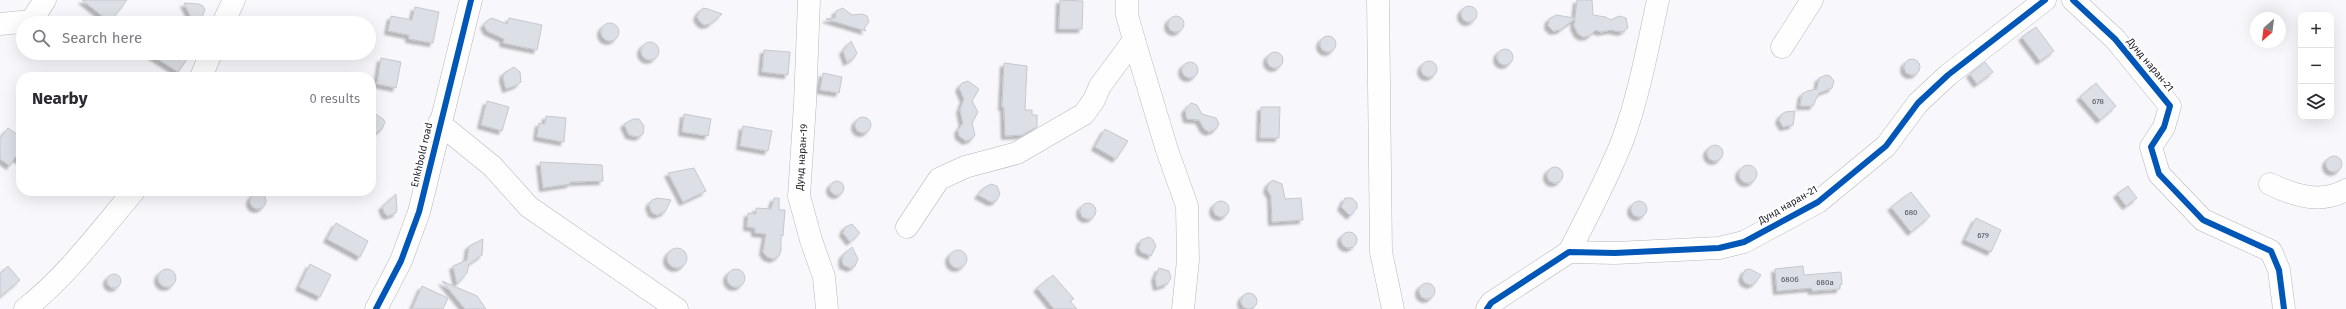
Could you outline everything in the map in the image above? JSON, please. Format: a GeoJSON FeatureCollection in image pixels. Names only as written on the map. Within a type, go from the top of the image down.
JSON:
{"type":"FeatureCollection","features":[{"type":"Feature","properties":{"kind":"street"},"geometry":{"type":"LineString","coordinates":[[34,16],[45,0]]}},
{"type":"Feature","properties":{"kind":"street"},"geometry":{"type":"LineString","coordinates":[[226,16],[234,0]]}},
{"type":"Feature","properties":{"kind":"street","name":"Enkhbold road"},"geometry":{"type":"LineString","coordinates":[[376,309],[401,261],[419,212],[439,123],[471,0]]}},
{"type":"Feature","properties":{"kind":"street","name":"Дунд наран-19"},"geometry":{"type":"LineString","coordinates":[[809,0],[805,104],[799,196],[811,240],[824,277],[827,309]]}},
{"type":"Feature","properties":{"kind":"street"},"geometry":{"type":"LineString","coordinates":[[1127,0],[1127,15],[1134,40],[1167,150],[1187,206],[1188,260],[1183,309]]}},
{"type":"Feature","properties":{"kind":"street"},"geometry":{"type":"LineString","coordinates":[[1378,0],[1381,252],[1393,309]]}},
{"type":"Feature","properties":{"kind":"street"},"geometry":{"type":"LineString","coordinates":[[1490,307],[1569,252],[1600,192],[1623,138],[1646,55],[1658,0]]}},
{"type":"Feature","properties":{"kind":"street"},"geometry":{"type":"LineString","coordinates":[[1782,47],[1812,0]]}},
{"type":"Feature","properties":{"kind":"street","name":"Дунд наран-21"},"geometry":{"type":"LineString","coordinates":[[1569,252],[1697,250],[1719,248],[1751,238],[1818,202],[1886,146],[1918,103],[1948,75],[2045,0]]}},
{"type":"Feature","properties":{"kind":"street","name":"Дунд наран-21"},"geometry":{"type":"LineString","coordinates":[[2073,0],[2115,38],[2170,106],[2164,127],[2151,147],[2159,174],[2203,220],[2272,251],[2279,270],[2284,309]]}},
{"type":"Feature","properties":{"kind":"street"},"geometry":{"type":"LineString","coordinates":[[0,24],[16,22]]}},
{"type":"Feature","properties":{"kind":"street"},"geometry":{"type":"LineString","coordinates":[[907,227],[939,179],[965,167],[1017,153],[1084,114],[1094,100],[1100,86],[1134,40]]}},
{"type":"Feature","properties":{"kind":"street"},"geometry":{"type":"LineString","coordinates":[[203,72],[208,60]]}},
{"type":"Feature","properties":{"kind":"street"},"geometry":{"type":"LineString","coordinates":[[439,123],[492,166],[529,207],[677,309]]}},
{"type":"Feature","properties":{"kind":"street"},"geometry":{"type":"LineString","coordinates":[[2270,184],[2310,198],[2336,195],[2346,190]]}},
{"type":"Feature","properties":{"kind":"street"},"geometry":{"type":"LineString","coordinates":[[25,309],[46,293],[83,254],[130,196]]}},
{"type":"Feature","properties":{"kind":"building"},"geometry":{"type":"Polygon","coordinates":[[[82,0],[127,0],[115,16],[102,16],[82,0]]]}},
{"type":"Feature","properties":{"kind":"building"},"geometry":{"type":"Polygon","coordinates":[[[1060,0],[1083,1],[1082,29],[1059,29],[1060,0]]]}},
{"type":"Feature","properties":{"kind":"building"},"geometry":{"type":"Polygon","coordinates":[[[1577,0],[1592,0],[1593,15],[1606,17],[1611,20],[1619,16],[1626,18],[1628,28],[1622,32],[1611,30],[1601,32],[1596,30],[1589,36],[1583,37],[1578,34],[1574,26],[1575,19],[1560,30],[1553,31],[1548,26],[1549,19],[1556,15],[1575,18],[1577,0]]]}},
{"type":"Feature","properties":{"kind":"building"},"geometry":{"type":"Polygon","coordinates":[[[184,3],[199,4],[203,6],[205,10],[202,16],[190,16],[184,3]]]}},
{"type":"Feature","properties":{"kind":"building"},"geometry":{"type":"Polygon","coordinates":[[[1469,6],[1475,8],[1477,14],[1475,20],[1469,22],[1463,20],[1461,14],[1463,8],[1469,6]]]}},
{"type":"Feature","properties":{"kind":"building"},"geometry":{"type":"Polygon","coordinates":[[[415,7],[439,12],[433,43],[409,39],[409,35],[388,31],[391,16],[412,20],[415,7]]]}},
{"type":"Feature","properties":{"kind":"building"},"geometry":{"type":"Polygon","coordinates":[[[703,8],[722,14],[710,24],[704,25],[697,17],[703,8]]]}},
{"type":"Feature","properties":{"kind":"building"},"geometry":{"type":"Polygon","coordinates":[[[843,8],[852,15],[862,14],[867,16],[869,22],[864,28],[866,31],[826,19],[835,18],[836,11],[843,8]]]}},
{"type":"Feature","properties":{"kind":"building"},"geometry":{"type":"Polygon","coordinates":[[[1176,16],[1182,18],[1184,24],[1182,30],[1176,32],[1170,30],[1168,24],[1170,18],[1176,16]]]}},
{"type":"Feature","properties":{"kind":"building"},"geometry":{"type":"Polygon","coordinates":[[[492,18],[507,24],[509,18],[542,25],[537,50],[503,43],[504,39],[487,31],[484,25],[492,18]]]}},
{"type":"Feature","properties":{"kind":"building"},"geometry":{"type":"Polygon","coordinates":[[[610,23],[616,26],[619,32],[616,38],[610,41],[604,38],[601,32],[604,26],[610,23]]]}},
{"type":"Feature","properties":{"kind":"building"},"geometry":{"type":"Polygon","coordinates":[[[2036,27],[2054,51],[2040,61],[2022,37],[2036,27]]]}},
{"type":"Feature","properties":{"kind":"building"},"geometry":{"type":"Polygon","coordinates":[[[1328,36],[1334,38],[1336,44],[1334,50],[1328,52],[1322,50],[1320,44],[1322,38],[1328,36]]]}},
{"type":"Feature","properties":{"kind":"building"},"geometry":{"type":"Polygon","coordinates":[[[851,41],[857,53],[854,58],[847,62],[843,51],[851,41]]]}},
{"type":"Feature","properties":{"kind":"building"},"geometry":{"type":"Polygon","coordinates":[[[646,42],[654,42],[659,47],[657,58],[654,60],[646,60],[641,55],[641,47],[646,42]]]}},
{"type":"Feature","properties":{"kind":"building"},"geometry":{"type":"Polygon","coordinates":[[[1505,49],[1511,51],[1513,57],[1511,63],[1505,65],[1499,63],[1497,57],[1499,51],[1505,49]]]}},
{"type":"Feature","properties":{"kind":"building"},"geometry":{"type":"Polygon","coordinates":[[[764,50],[790,52],[788,75],[762,72],[764,50]]]}},
{"type":"Feature","properties":{"kind":"building"},"geometry":{"type":"Polygon","coordinates":[[[1275,52],[1281,54],[1283,60],[1281,66],[1275,68],[1269,66],[1267,60],[1269,54],[1275,52]]]}},
{"type":"Feature","properties":{"kind":"building"},"geometry":{"type":"Polygon","coordinates":[[[381,58],[401,62],[396,88],[377,84],[381,58]]]}},
{"type":"Feature","properties":{"kind":"building"},"geometry":{"type":"Polygon","coordinates":[[[1912,59],[1918,61],[1920,67],[1918,73],[1912,75],[1906,73],[1904,67],[1906,61],[1912,59]]]}},
{"type":"Feature","properties":{"kind":"building"},"geometry":{"type":"Polygon","coordinates":[[[159,60],[186,60],[178,72],[159,60]]]}},
{"type":"Feature","properties":{"kind":"building"},"geometry":{"type":"Polygon","coordinates":[[[1429,61],[1435,63],[1437,69],[1435,75],[1429,77],[1423,75],[1421,69],[1423,63],[1429,61]]]}},
{"type":"Feature","properties":{"kind":"building"},"geometry":{"type":"Polygon","coordinates":[[[1190,62],[1196,64],[1198,70],[1196,76],[1190,78],[1184,76],[1182,70],[1184,64],[1190,62]]]}},
{"type":"Feature","properties":{"kind":"building"},"geometry":{"type":"Polygon","coordinates":[[[1985,62],[1993,72],[1977,84],[1970,74],[1985,62]]]}},
{"type":"Feature","properties":{"kind":"building"},"geometry":{"type":"Polygon","coordinates":[[[1004,63],[1027,66],[1025,110],[1032,110],[1032,115],[1037,115],[1037,127],[1022,135],[1005,136],[1004,107],[1002,107],[1004,63]]]}},
{"type":"Feature","properties":{"kind":"building"},"geometry":{"type":"Polygon","coordinates":[[[514,67],[520,72],[521,82],[506,89],[503,78],[504,73],[514,67]]]}},
{"type":"Feature","properties":{"kind":"building"},"geometry":{"type":"Polygon","coordinates":[[[823,73],[842,77],[839,93],[820,90],[823,73]]]}},
{"type":"Feature","properties":{"kind":"building"},"geometry":{"type":"Polygon","coordinates":[[[1826,75],[1830,76],[1834,81],[1832,88],[1819,93],[1813,106],[1800,106],[1802,94],[1807,91],[1817,89],[1819,78],[1826,75]]]}},
{"type":"Feature","properties":{"kind":"building"},"geometry":{"type":"Polygon","coordinates":[[[968,81],[979,89],[972,101],[978,112],[972,123],[975,135],[972,139],[966,141],[959,136],[958,130],[963,123],[960,110],[964,99],[959,88],[962,83],[968,81]]]}},
{"type":"Feature","properties":{"kind":"building"},"geometry":{"type":"Polygon","coordinates":[[[2096,83],[2116,106],[2100,120],[2080,97],[2096,83]]]}},
{"type":"Feature","properties":{"kind":"building"},"geometry":{"type":"Polygon","coordinates":[[[487,101],[509,107],[502,131],[481,125],[487,101]]]}},
{"type":"Feature","properties":{"kind":"building"},"geometry":{"type":"Polygon","coordinates":[[[1191,103],[1197,105],[1202,114],[1216,118],[1219,124],[1216,129],[1209,132],[1204,129],[1199,120],[1187,119],[1185,110],[1191,103]]]}},
{"type":"Feature","properties":{"kind":"building"},"geometry":{"type":"Polygon","coordinates":[[[1261,107],[1280,107],[1279,138],[1260,138],[1261,107]]]}},
{"type":"Feature","properties":{"kind":"building"},"geometry":{"type":"Polygon","coordinates":[[[1795,111],[1793,125],[1783,127],[1779,120],[1781,115],[1785,112],[1795,111]]]}},
{"type":"Feature","properties":{"kind":"building"},"geometry":{"type":"Polygon","coordinates":[[[376,114],[385,122],[382,129],[376,133],[376,114]]]}},
{"type":"Feature","properties":{"kind":"building"},"geometry":{"type":"Polygon","coordinates":[[[684,114],[711,119],[708,136],[682,132],[684,114]]]}},
{"type":"Feature","properties":{"kind":"building"},"geometry":{"type":"Polygon","coordinates":[[[546,116],[566,118],[564,142],[537,137],[539,123],[545,124],[546,116]]]}},
{"type":"Feature","properties":{"kind":"building"},"geometry":{"type":"Polygon","coordinates":[[[863,117],[869,119],[871,125],[869,131],[863,133],[857,131],[855,125],[857,119],[863,117]]]}},
{"type":"Feature","properties":{"kind":"building"},"geometry":{"type":"Polygon","coordinates":[[[633,119],[639,119],[644,126],[643,134],[638,137],[629,135],[624,124],[633,119]]]}},
{"type":"Feature","properties":{"kind":"building"},"geometry":{"type":"Polygon","coordinates":[[[743,126],[772,131],[768,151],[740,146],[743,126]]]}},
{"type":"Feature","properties":{"kind":"building"},"geometry":{"type":"Polygon","coordinates":[[[8,128],[16,134],[16,158],[15,157],[10,166],[0,159],[0,139],[8,128]]]}},
{"type":"Feature","properties":{"kind":"building"},"geometry":{"type":"Polygon","coordinates":[[[1105,129],[1128,141],[1116,159],[1095,147],[1105,129]]]}},
{"type":"Feature","properties":{"kind":"building"},"geometry":{"type":"Polygon","coordinates":[[[1715,145],[1721,147],[1723,153],[1721,159],[1715,161],[1709,159],[1707,153],[1709,147],[1715,145]]]}},
{"type":"Feature","properties":{"kind":"building"},"geometry":{"type":"Polygon","coordinates":[[[2334,156],[2340,158],[2342,164],[2340,170],[2334,172],[2328,170],[2326,164],[2328,158],[2334,156]]]}},
{"type":"Feature","properties":{"kind":"building"},"geometry":{"type":"Polygon","coordinates":[[[540,162],[602,165],[603,181],[570,182],[570,184],[543,188],[540,162]]]}},
{"type":"Feature","properties":{"kind":"building"},"geometry":{"type":"Polygon","coordinates":[[[1744,165],[1752,165],[1757,170],[1755,181],[1752,183],[1744,183],[1739,178],[1739,170],[1744,165]]]}},
{"type":"Feature","properties":{"kind":"building"},"geometry":{"type":"Polygon","coordinates":[[[1555,167],[1562,172],[1563,175],[1558,182],[1555,183],[1548,178],[1547,175],[1552,168],[1555,167]]]}},
{"type":"Feature","properties":{"kind":"building"},"geometry":{"type":"Polygon","coordinates":[[[694,168],[706,191],[683,202],[668,173],[694,168]]]}},
{"type":"Feature","properties":{"kind":"building"},"geometry":{"type":"Polygon","coordinates":[[[1273,180],[1282,184],[1285,199],[1301,198],[1303,220],[1272,222],[1271,196],[1267,189],[1269,183],[1273,180]]]}},
{"type":"Feature","properties":{"kind":"building"},"geometry":{"type":"Polygon","coordinates":[[[834,181],[840,181],[844,185],[844,191],[840,195],[834,195],[830,191],[830,185],[834,181]]]}},
{"type":"Feature","properties":{"kind":"building"},"geometry":{"type":"Polygon","coordinates":[[[991,184],[997,186],[1000,194],[996,201],[991,202],[978,195],[985,187],[991,184]]]}},
{"type":"Feature","properties":{"kind":"building"},"geometry":{"type":"Polygon","coordinates":[[[2128,186],[2137,198],[2126,206],[2117,194],[2128,186]]]}},
{"type":"Feature","properties":{"kind":"building"},"geometry":{"type":"Polygon","coordinates":[[[1911,192],[1930,216],[1911,232],[1891,207],[1911,192]]]}},
{"type":"Feature","properties":{"kind":"building"},"geometry":{"type":"Polygon","coordinates":[[[396,194],[396,213],[388,216],[385,214],[382,207],[396,194]]]}},
{"type":"Feature","properties":{"kind":"building"},"geometry":{"type":"Polygon","coordinates":[[[253,196],[263,196],[265,198],[265,204],[258,209],[251,204],[250,201],[253,196]]]}},
{"type":"Feature","properties":{"kind":"building"},"geometry":{"type":"Polygon","coordinates":[[[658,198],[671,200],[665,212],[657,215],[652,213],[649,205],[652,200],[658,198]]]}},
{"type":"Feature","properties":{"kind":"building"},"geometry":{"type":"Polygon","coordinates":[[[774,198],[779,198],[779,210],[785,210],[783,236],[781,235],[781,251],[779,256],[773,259],[767,257],[763,252],[766,234],[755,233],[755,228],[747,227],[748,213],[756,214],[756,208],[771,209],[774,198]]]}},
{"type":"Feature","properties":{"kind":"building"},"geometry":{"type":"Polygon","coordinates":[[[1345,198],[1352,198],[1357,203],[1357,208],[1350,216],[1341,207],[1345,198]]]}},
{"type":"Feature","properties":{"kind":"building"},"geometry":{"type":"Polygon","coordinates":[[[1221,201],[1227,203],[1229,209],[1227,215],[1221,217],[1215,215],[1213,209],[1215,203],[1221,201]]]}},
{"type":"Feature","properties":{"kind":"building"},"geometry":{"type":"Polygon","coordinates":[[[1639,201],[1645,203],[1647,209],[1645,215],[1639,217],[1633,215],[1631,209],[1633,203],[1639,201]]]}},
{"type":"Feature","properties":{"kind":"building"},"geometry":{"type":"Polygon","coordinates":[[[1088,203],[1094,205],[1096,211],[1094,217],[1088,219],[1082,217],[1080,211],[1082,205],[1088,203]]]}},
{"type":"Feature","properties":{"kind":"building"},"geometry":{"type":"Polygon","coordinates":[[[1976,218],[2001,230],[1991,252],[1965,240],[1976,218]]]}},
{"type":"Feature","properties":{"kind":"building"},"geometry":{"type":"Polygon","coordinates":[[[336,223],[368,241],[360,257],[327,239],[336,223]]]}},
{"type":"Feature","properties":{"kind":"building"},"geometry":{"type":"Polygon","coordinates":[[[852,224],[860,233],[850,242],[843,233],[845,227],[852,224]]]}},
{"type":"Feature","properties":{"kind":"building"},"geometry":{"type":"Polygon","coordinates":[[[1346,232],[1352,232],[1357,237],[1355,246],[1352,248],[1346,248],[1341,243],[1341,237],[1346,232]]]}},
{"type":"Feature","properties":{"kind":"building"},"geometry":{"type":"Polygon","coordinates":[[[1149,237],[1153,240],[1156,246],[1151,256],[1141,252],[1139,248],[1141,240],[1149,237]]]}},
{"type":"Feature","properties":{"kind":"building"},"geometry":{"type":"Polygon","coordinates":[[[483,239],[482,255],[469,264],[467,273],[457,284],[453,266],[467,260],[469,246],[483,239]]]}},
{"type":"Feature","properties":{"kind":"building"},"geometry":{"type":"Polygon","coordinates":[[[852,247],[858,259],[855,266],[850,268],[843,265],[842,260],[843,255],[852,247]]]}},
{"type":"Feature","properties":{"kind":"building"},"geometry":{"type":"Polygon","coordinates":[[[677,248],[684,251],[687,258],[684,265],[677,268],[670,265],[667,258],[670,251],[677,248]]]}},
{"type":"Feature","properties":{"kind":"building"},"geometry":{"type":"Polygon","coordinates":[[[958,250],[964,253],[967,259],[964,265],[958,268],[952,265],[949,259],[952,253],[958,250]]]}},
{"type":"Feature","properties":{"kind":"building"},"geometry":{"type":"Polygon","coordinates":[[[310,264],[331,275],[320,297],[299,287],[310,264]]]}},
{"type":"Feature","properties":{"kind":"building"},"geometry":{"type":"Polygon","coordinates":[[[8,266],[20,280],[0,297],[0,274],[8,266]]]}},
{"type":"Feature","properties":{"kind":"building"},"geometry":{"type":"Polygon","coordinates":[[[1803,266],[1804,275],[1841,272],[1842,284],[1840,285],[1840,289],[1812,291],[1811,288],[1777,291],[1775,269],[1803,266]]]}},
{"type":"Feature","properties":{"kind":"building"},"geometry":{"type":"Polygon","coordinates":[[[1159,268],[1169,271],[1171,278],[1167,284],[1157,287],[1155,278],[1159,268]]]}},
{"type":"Feature","properties":{"kind":"building"},"geometry":{"type":"Polygon","coordinates":[[[167,269],[173,272],[176,278],[173,284],[167,287],[161,284],[158,278],[161,272],[167,269]]]}},
{"type":"Feature","properties":{"kind":"building"},"geometry":{"type":"Polygon","coordinates":[[[736,269],[742,272],[745,278],[742,284],[736,287],[730,284],[727,278],[730,272],[736,269]]]}},
{"type":"Feature","properties":{"kind":"building"},"geometry":{"type":"Polygon","coordinates":[[[1750,269],[1761,275],[1755,283],[1750,285],[1744,282],[1742,277],[1745,270],[1750,269]]]}},
{"type":"Feature","properties":{"kind":"building"},"geometry":{"type":"Polygon","coordinates":[[[111,274],[117,274],[121,278],[121,284],[117,288],[111,288],[107,284],[107,278],[111,274]]]}},
{"type":"Feature","properties":{"kind":"building"},"geometry":{"type":"Polygon","coordinates":[[[1053,275],[1074,299],[1070,301],[1077,309],[1054,309],[1037,288],[1053,275]]]}},
{"type":"Feature","properties":{"kind":"building"},"geometry":{"type":"Polygon","coordinates":[[[442,281],[477,296],[486,309],[465,309],[442,281]]]}},
{"type":"Feature","properties":{"kind":"building"},"geometry":{"type":"Polygon","coordinates":[[[1427,283],[1433,285],[1435,291],[1433,297],[1427,299],[1421,297],[1419,291],[1421,285],[1427,283]]]}},
{"type":"Feature","properties":{"kind":"building"},"geometry":{"type":"Polygon","coordinates":[[[422,286],[448,298],[443,309],[412,309],[422,286]]]}},
{"type":"Feature","properties":{"kind":"building"},"geometry":{"type":"Polygon","coordinates":[[[1246,293],[1252,293],[1257,298],[1255,307],[1252,309],[1246,309],[1241,304],[1241,298],[1246,293]]]}},
{"type":"Feature","properties":{"kind":"cycle path"},"geometry":{"type":"LineString","coordinates":[[376,309],[401,261],[419,212],[471,0]]}},
{"type":"Feature","properties":{"kind":"cycle path"},"geometry":{"type":"LineString","coordinates":[[1487,309],[1491,303],[1569,252],[1615,253],[1719,248],[1744,242],[1818,202],[1886,146],[1918,103],[1948,75],[2045,0]]}},
{"type":"Feature","properties":{"kind":"cycle path"},"geometry":{"type":"LineString","coordinates":[[2073,0],[2115,39],[2170,106],[2164,127],[2151,147],[2159,174],[2203,220],[2271,251],[2279,270],[2284,309]]}}]}
